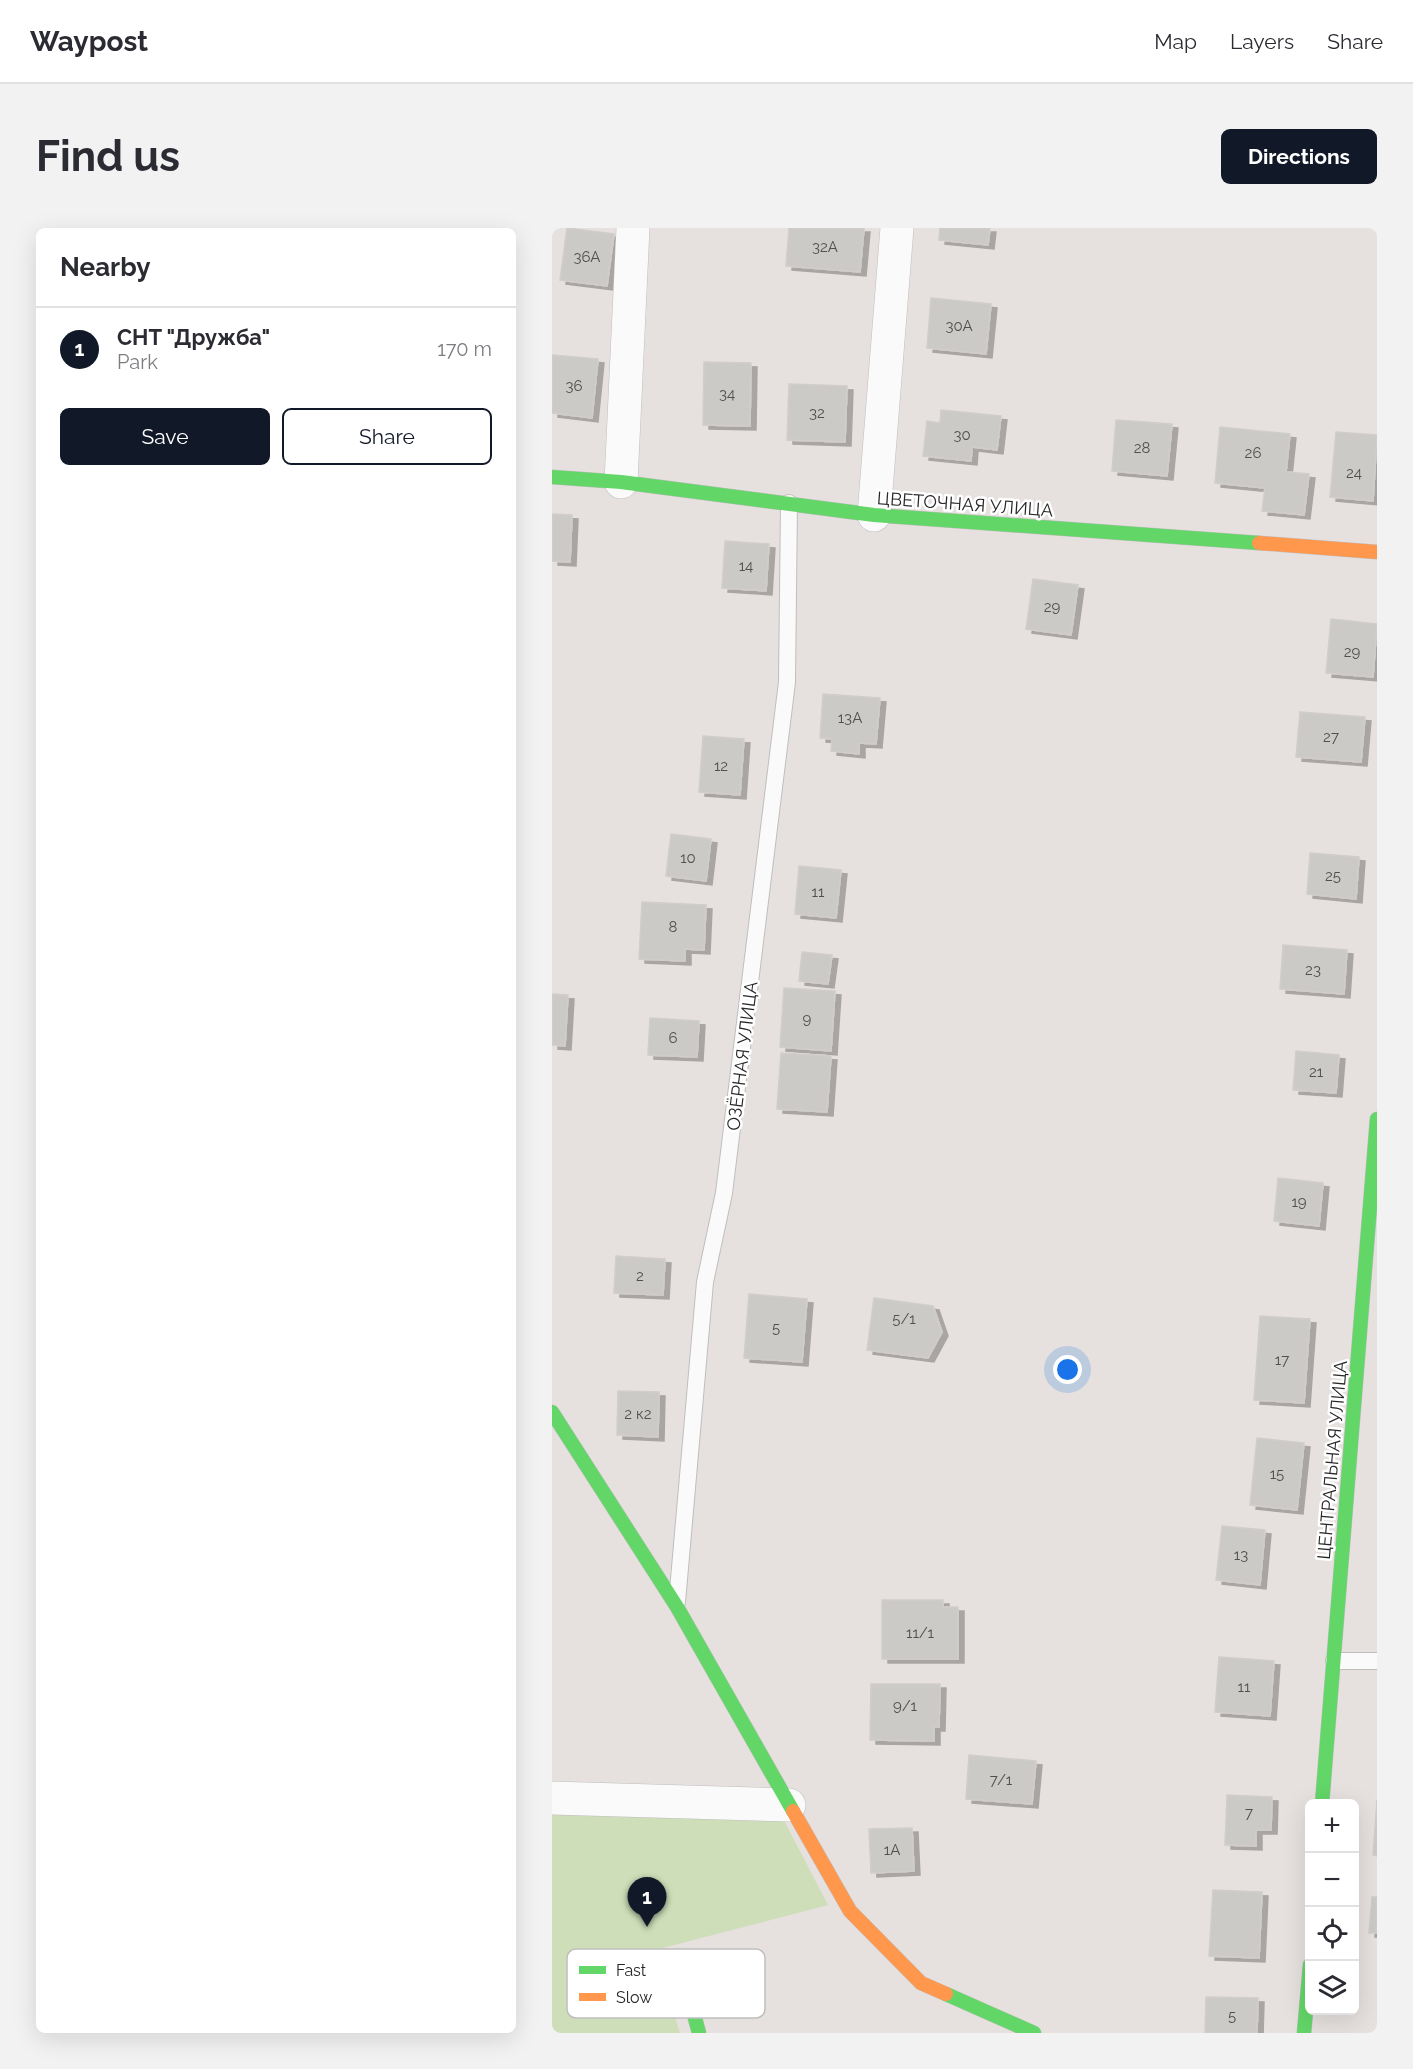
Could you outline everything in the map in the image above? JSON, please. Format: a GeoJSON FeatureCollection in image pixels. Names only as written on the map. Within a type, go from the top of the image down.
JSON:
{"type":"FeatureCollection","features":[{"type":"Feature","properties":{"kind":"street"},"geometry":{"type":"LineString","coordinates":[[621,482],[633,228]]}},
{"type":"Feature","properties":{"kind":"street"},"geometry":{"type":"LineString","coordinates":[[874,515],[897,228]]}},
{"type":"Feature","properties":{"kind":"street","name":"ЦВЕТОЧНАЯ УЛИЦА"},"geometry":{"type":"LineString","coordinates":[[552,477],[621,482],[874,515],[1377,552]]}},
{"type":"Feature","properties":{"kind":"street","name":"ЦЕНТРАЛЬНАЯ УЛИЦА"},"geometry":{"type":"LineString","coordinates":[[1322,1799],[1377,1119]]}},
{"type":"Feature","properties":{"kind":"street"},"geometry":{"type":"LineString","coordinates":[[552,1412],[677,1607],[850,1911],[921,1983],[1034,2033]]}},
{"type":"Feature","properties":{"kind":"street"},"geometry":{"type":"LineString","coordinates":[[552,1798],[789,1805]]}},
{"type":"Feature","properties":{"kind":"street"},"geometry":{"type":"LineString","coordinates":[[1304,2033],[1306,2015]]}},
{"type":"Feature","properties":{"kind":"street"},"geometry":{"type":"LineString","coordinates":[[695,2018],[699,2033]]}},
{"type":"Feature","properties":{"kind":"lane","name":"ОЗЁРНАЯ УЛИЦА"},"geometry":{"type":"LineString","coordinates":[[677,1607],[705,1282],[724,1193],[787,682],[789,503]]}},
{"type":"Feature","properties":{"kind":"lane"},"geometry":{"type":"LineString","coordinates":[[1334,1661],[1377,1660]]}},
{"type":"Feature","properties":{"kind":"green space"},"geometry":{"type":"Polygon","coordinates":[[[552,1799],[776,1805],[828,1905],[659,1949],[567,1949],[567,2018],[675,2018],[680,2033],[552,2033],[552,1799]]]}},
{"type":"Feature","properties":{"kind":"building"},"geometry":{"type":"Polygon","coordinates":[[[567,228],[614,234],[607,286],[560,280],[567,228]]]}},
{"type":"Feature","properties":{"kind":"building"},"geometry":{"type":"Polygon","coordinates":[[[789,228],[864,228],[860,272],[786,266],[789,228]]]}},
{"type":"Feature","properties":{"kind":"building"},"geometry":{"type":"Polygon","coordinates":[[[940,228],[990,228],[988,245],[939,240],[940,228]]]}},
{"type":"Feature","properties":{"kind":"building"},"geometry":{"type":"Polygon","coordinates":[[[931,298],[991,304],[986,354],[927,348],[931,298]]]}},
{"type":"Feature","properties":{"kind":"building"},"geometry":{"type":"Polygon","coordinates":[[[552,355],[598,359],[592,418],[552,413],[552,355]]]}},
{"type":"Feature","properties":{"kind":"building"},"geometry":{"type":"Polygon","coordinates":[[[704,362],[751,363],[750,426],[703,425],[704,362]]]}},
{"type":"Feature","properties":{"kind":"building"},"geometry":{"type":"Polygon","coordinates":[[[789,384],[847,386],[845,442],[787,440],[789,384]]]}},
{"type":"Feature","properties":{"kind":"building"},"geometry":{"type":"Polygon","coordinates":[[[941,410],[1001,416],[997,450],[972,447],[971,461],[923,456],[927,421],[940,423],[941,410]]]}},
{"type":"Feature","properties":{"kind":"building"},"geometry":{"type":"Polygon","coordinates":[[[1116,420],[1172,424],[1167,476],[1112,471],[1116,420]]]}},
{"type":"Feature","properties":{"kind":"building"},"geometry":{"type":"Polygon","coordinates":[[[1220,427],[1290,434],[1286,472],[1309,474],[1304,515],[1262,511],[1265,488],[1215,483],[1220,427]]]}},
{"type":"Feature","properties":{"kind":"building"},"geometry":{"type":"Polygon","coordinates":[[[1336,432],[1377,435],[1373,501],[1330,497],[1336,432]]]}},
{"type":"Feature","properties":{"kind":"building"},"geometry":{"type":"Polygon","coordinates":[[[552,514],[572,515],[570,562],[552,561],[552,514]]]}},
{"type":"Feature","properties":{"kind":"building"},"geometry":{"type":"Polygon","coordinates":[[[725,541],[769,544],[766,591],[722,588],[725,541]]]}},
{"type":"Feature","properties":{"kind":"building"},"geometry":{"type":"Polygon","coordinates":[[[1033,579],[1078,585],[1071,635],[1026,629],[1033,579]]]}},
{"type":"Feature","properties":{"kind":"building"},"geometry":{"type":"Polygon","coordinates":[[[1331,619],[1377,624],[1373,677],[1326,673],[1331,619]]]}},
{"type":"Feature","properties":{"kind":"building"},"geometry":{"type":"Polygon","coordinates":[[[823,694],[880,698],[876,744],[859,743],[859,754],[831,751],[832,739],[820,738],[823,694]]]}},
{"type":"Feature","properties":{"kind":"building"},"geometry":{"type":"Polygon","coordinates":[[[1300,712],[1365,717],[1361,762],[1296,757],[1300,712]]]}},
{"type":"Feature","properties":{"kind":"building"},"geometry":{"type":"Polygon","coordinates":[[[703,736],[744,739],[740,795],[699,792],[703,736]]]}},
{"type":"Feature","properties":{"kind":"building"},"geometry":{"type":"Polygon","coordinates":[[[671,834],[711,839],[706,881],[666,876],[671,834]]]}},
{"type":"Feature","properties":{"kind":"building"},"geometry":{"type":"Polygon","coordinates":[[[1310,853],[1359,857],[1356,899],[1307,894],[1310,853]]]}},
{"type":"Feature","properties":{"kind":"building"},"geometry":{"type":"Polygon","coordinates":[[[799,866],[841,870],[836,918],[795,914],[799,866]]]}},
{"type":"Feature","properties":{"kind":"building"},"geometry":{"type":"Polygon","coordinates":[[[642,902],[706,905],[704,950],[685,949],[685,961],[639,959],[642,902]]]}},
{"type":"Feature","properties":{"kind":"building"},"geometry":{"type":"Polygon","coordinates":[[[1283,945],[1347,950],[1344,994],[1280,989],[1283,945]]]}},
{"type":"Feature","properties":{"kind":"building"},"geometry":{"type":"Polygon","coordinates":[[[802,952],[832,955],[828,984],[799,981],[802,952]]]}},
{"type":"Feature","properties":{"kind":"building"},"geometry":{"type":"Polygon","coordinates":[[[784,988],[835,991],[831,1051],[780,1047],[784,988]]]}},
{"type":"Feature","properties":{"kind":"building"},"geometry":{"type":"Polygon","coordinates":[[[552,994],[568,995],[565,1046],[552,1045],[552,994]]]}},
{"type":"Feature","properties":{"kind":"building"},"geometry":{"type":"Polygon","coordinates":[[[650,1018],[699,1021],[697,1057],[648,1055],[650,1018]]]}},
{"type":"Feature","properties":{"kind":"building"},"geometry":{"type":"Polygon","coordinates":[[[1296,1051],[1339,1055],[1336,1093],[1293,1090],[1296,1051]]]}},
{"type":"Feature","properties":{"kind":"building"},"geometry":{"type":"Polygon","coordinates":[[[781,1053],[831,1056],[827,1112],[777,1109],[781,1053]]]}},
{"type":"Feature","properties":{"kind":"building"},"geometry":{"type":"Polygon","coordinates":[[[1278,1178],[1323,1183],[1319,1226],[1274,1221],[1278,1178]]]}},
{"type":"Feature","properties":{"kind":"building"},"geometry":{"type":"Polygon","coordinates":[[[616,1256],[665,1259],[663,1295],[614,1293],[616,1256]]]}},
{"type":"Feature","properties":{"kind":"building"},"geometry":{"type":"Polygon","coordinates":[[[749,1294],[807,1299],[802,1362],[744,1358],[749,1294]]]}},
{"type":"Feature","properties":{"kind":"building"},"geometry":{"type":"Polygon","coordinates":[[[874,1298],[933,1306],[942,1332],[928,1358],[867,1350],[874,1298]]]}},
{"type":"Feature","properties":{"kind":"building"},"geometry":{"type":"Polygon","coordinates":[[[1260,1316],[1310,1319],[1304,1403],[1254,1400],[1260,1316]]]}},
{"type":"Feature","properties":{"kind":"building"},"geometry":{"type":"Polygon","coordinates":[[[618,1391],[659,1392],[658,1437],[617,1435],[618,1391]]]}},
{"type":"Feature","properties":{"kind":"building"},"geometry":{"type":"Polygon","coordinates":[[[1257,1438],[1304,1443],[1297,1510],[1250,1505],[1257,1438]]]}},
{"type":"Feature","properties":{"kind":"building"},"geometry":{"type":"Polygon","coordinates":[[[1222,1526],[1265,1530],[1260,1585],[1216,1580],[1222,1526]]]}},
{"type":"Feature","properties":{"kind":"building"},"geometry":{"type":"Polygon","coordinates":[[[882,1600],[943,1600],[943,1607],[958,1607],[958,1659],[882,1659],[882,1600]]]}},
{"type":"Feature","properties":{"kind":"building"},"geometry":{"type":"Polygon","coordinates":[[[1219,1657],[1274,1661],[1270,1716],[1215,1712],[1219,1657]]]}},
{"type":"Feature","properties":{"kind":"building"},"geometry":{"type":"Polygon","coordinates":[[[871,1684],[940,1684],[939,1727],[934,1727],[934,1741],[870,1740],[871,1684]]]}},
{"type":"Feature","properties":{"kind":"building"},"geometry":{"type":"Polygon","coordinates":[[[969,1755],[1036,1761],[1032,1804],[966,1799],[969,1755]]]}},
{"type":"Feature","properties":{"kind":"building"},"geometry":{"type":"Polygon","coordinates":[[[1227,1795],[1272,1797],[1271,1830],[1256,1830],[1256,1846],[1225,1845],[1227,1795]]]}},
{"type":"Feature","properties":{"kind":"building"},"geometry":{"type":"Polygon","coordinates":[[[1377,1800],[1377,1856],[1373,1855],[1377,1800]]]}},
{"type":"Feature","properties":{"kind":"building"},"geometry":{"type":"Polygon","coordinates":[[[912,1828],[914,1871],[871,1873],[869,1829],[912,1828]]]}},
{"type":"Feature","properties":{"kind":"building"},"geometry":{"type":"Polygon","coordinates":[[[1213,1890],[1262,1892],[1259,1958],[1209,1956],[1213,1890]]]}},
{"type":"Feature","properties":{"kind":"building"},"geometry":{"type":"Polygon","coordinates":[[[1372,1897],[1377,1897],[1377,1933],[1369,1933],[1372,1897]]]}},
{"type":"Feature","properties":{"kind":"building"},"geometry":{"type":"Polygon","coordinates":[[[1206,1997],[1258,1998],[1257,2033],[1205,2033],[1206,1997]]]}},
{"type":"Feature","properties":{"kind":"traffic: fast"},"geometry":{"type":"LineString","coordinates":[[552,477],[621,482],[874,515],[1259,543]]}},
{"type":"Feature","properties":{"kind":"traffic: fast"},"geometry":{"type":"LineString","coordinates":[[1322,1799],[1377,1119]]}},
{"type":"Feature","properties":{"kind":"traffic: fast"},"geometry":{"type":"LineString","coordinates":[[552,1412],[677,1607],[793,1811]]}},
{"type":"Feature","properties":{"kind":"traffic: fast"},"geometry":{"type":"LineString","coordinates":[[946,1994],[1034,2033]]}},
{"type":"Feature","properties":{"kind":"traffic: fast"},"geometry":{"type":"LineString","coordinates":[[1304,2033],[1306,2015]]}},
{"type":"Feature","properties":{"kind":"traffic: fast"},"geometry":{"type":"LineString","coordinates":[[695,2018],[699,2033]]}},
{"type":"Feature","properties":{"kind":"traffic: slow"},"geometry":{"type":"LineString","coordinates":[[1259,543],[1377,552]]}},
{"type":"Feature","properties":{"kind":"traffic: slow"},"geometry":{"type":"LineString","coordinates":[[793,1811],[850,1911],[921,1983],[946,1994]]}},
{"type":"Feature","properties":{"kind":"place","name":"СНТ \"Дружба\""},"geometry":{"type":"Point","coordinates":[647,1927]}}]}
